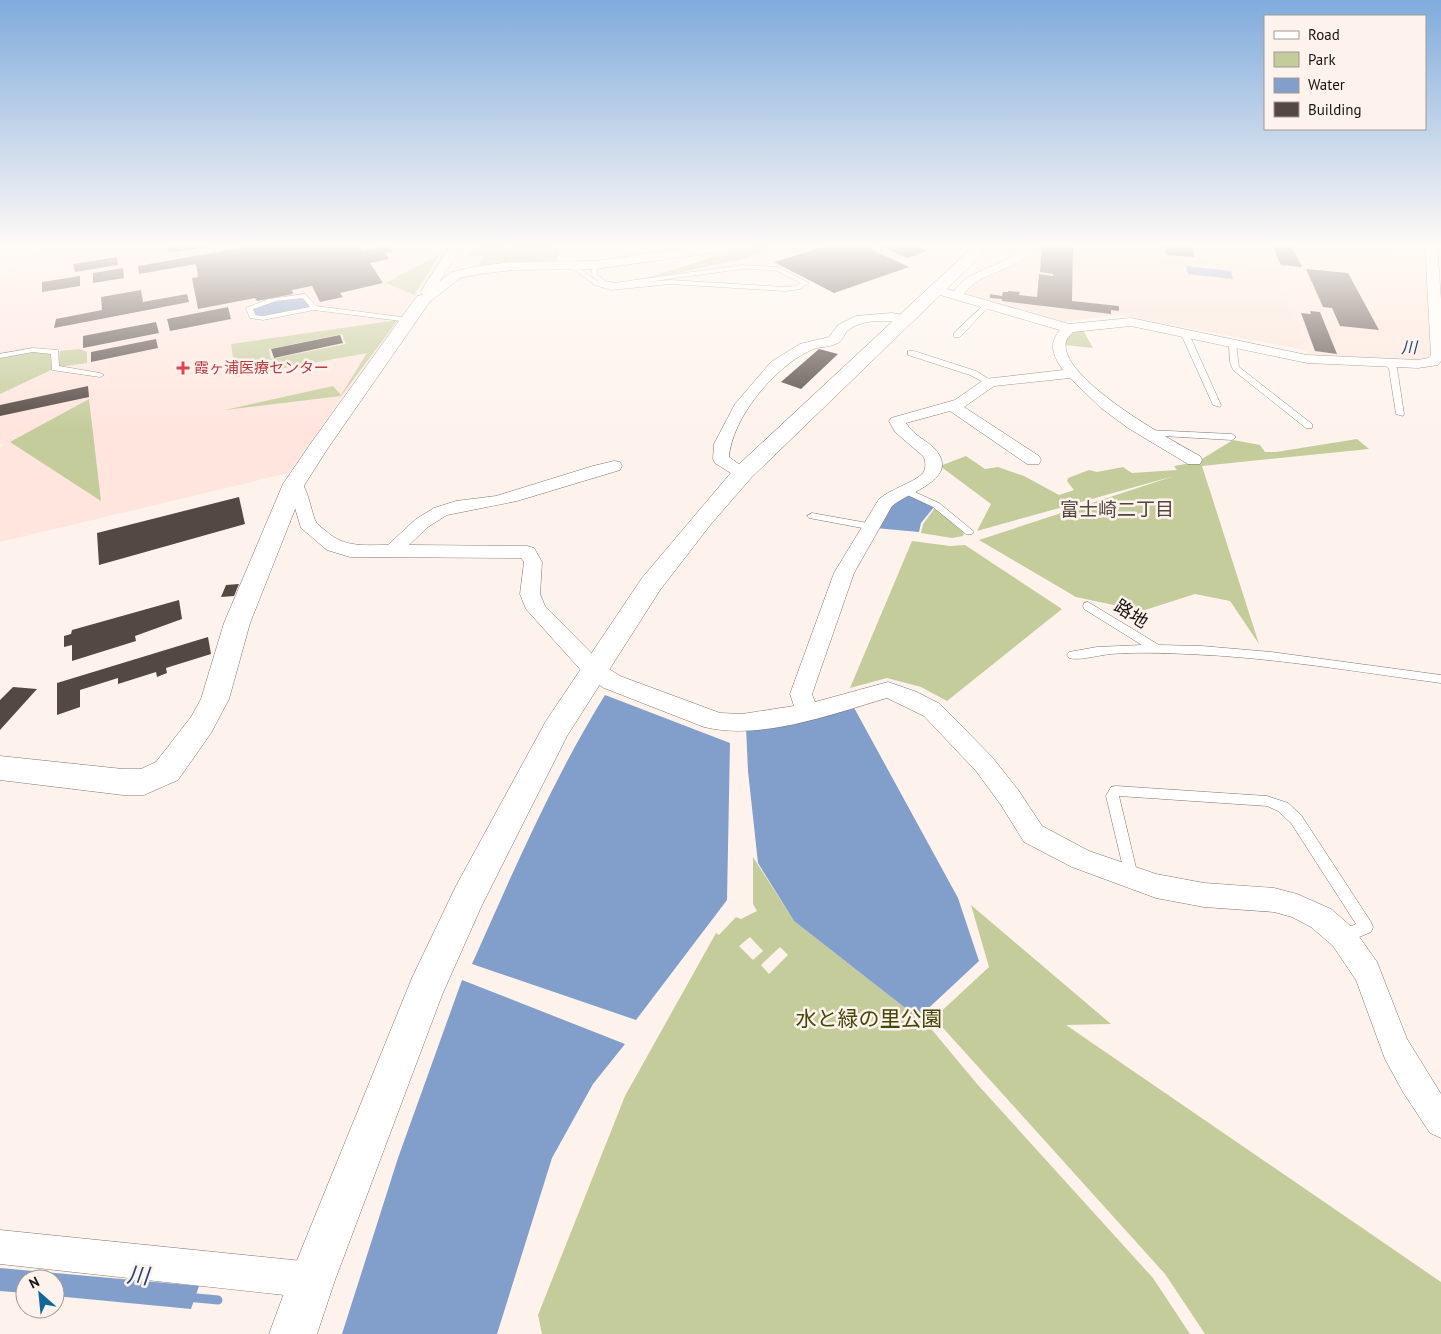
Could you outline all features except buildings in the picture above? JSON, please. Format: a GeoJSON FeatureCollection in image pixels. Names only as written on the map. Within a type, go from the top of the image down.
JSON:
{"type":"FeatureCollection","features":[{"type":"Feature","properties":{"kind":"street"},"geometry":{"type":"LineString","coordinates":[[0,768],[124,782],[144,782],[167,771],[200,725],[215,699],[237,623],[294,484],[419,305]]}},
{"type":"Feature","properties":{"kind":"street"},"geometry":{"type":"LineString","coordinates":[[416,310],[421,305]]}},
{"type":"Feature","properties":{"kind":"street"},"geometry":{"type":"LineString","coordinates":[[293,1334],[312,1280],[425,991],[468,897],[556,729],[652,584],[703,519],[743,473],[906,320],[928,305]]}},
{"type":"Feature","properties":{"kind":"street"},"geometry":{"type":"LineString","coordinates":[[992,305],[1069,328],[1122,322],[1325,361],[1418,364],[1437,360],[1434,305]]}},
{"type":"Feature","properties":{"kind":"street"},"geometry":{"type":"LineString","coordinates":[[743,473],[722,459],[722,444],[743,404],[776,365],[805,347],[834,340],[843,328],[861,320],[893,317],[906,320]]}},
{"type":"Feature","properties":{"kind":"street"},"geometry":{"type":"LineString","coordinates":[[1069,328],[1061,337],[1059,344],[1065,364],[1105,405],[1120,417],[1194,460]]}},
{"type":"Feature","properties":{"kind":"street"},"geometry":{"type":"LineString","coordinates":[[807,713],[802,694],[844,573],[892,496],[928,478],[932,473],[934,465],[931,456],[925,448],[902,431],[897,421],[953,406],[967,399],[978,389],[990,382],[1074,373]]}},
{"type":"Feature","properties":{"kind":"street"},"geometry":{"type":"LineString","coordinates":[[953,406],[1033,460]]}},
{"type":"Feature","properties":{"kind":"street"},"geometry":{"type":"LineString","coordinates":[[393,551],[434,514],[459,505],[496,501],[581,474],[614,466]]}},
{"type":"Feature","properties":{"kind":"street"},"geometry":{"type":"LineString","coordinates":[[294,484],[301,498],[307,524],[334,546],[350,551],[527,552],[533,562],[530,594],[536,609],[595,670],[612,682],[704,718],[720,722],[759,722],[807,713],[888,690],[932,710],[984,764],[1010,798],[1033,834],[1081,859],[1156,886],[1204,895],[1274,900],[1297,906],[1321,918],[1342,937],[1367,972],[1396,1048],[1414,1081],[1441,1122]]}},
{"type":"Feature","properties":{"kind":"street"},"geometry":{"type":"LineString","coordinates":[[0,1247],[312,1280]]}},
{"type":"Feature","properties":{"kind":"lane"},"geometry":{"type":"LineString","coordinates":[[254,305],[249,308],[252,317],[263,318],[314,308],[416,310]]}},
{"type":"Feature","properties":{"kind":"lane"},"geometry":{"type":"LineString","coordinates":[[957,335],[987,305]]}},
{"type":"Feature","properties":{"kind":"lane"},"geometry":{"type":"LineString","coordinates":[[1186,334],[1217,405]]}},
{"type":"Feature","properties":{"kind":"lane"},"geometry":{"type":"LineString","coordinates":[[1232,344],[1236,368],[1309,426]]}},
{"type":"Feature","properties":{"kind":"lane"},"geometry":{"type":"LineString","coordinates":[[0,356],[33,350],[56,352],[55,368],[100,375]]}},
{"type":"Feature","properties":{"kind":"lane"},"geometry":{"type":"LineString","coordinates":[[911,353],[973,373],[990,382]]}},
{"type":"Feature","properties":{"kind":"lane"},"geometry":{"type":"LineString","coordinates":[[1388,363],[1392,368],[1400,414]]}},
{"type":"Feature","properties":{"kind":"lane"},"geometry":{"type":"LineString","coordinates":[[1148,434],[1232,437]]}},
{"type":"Feature","properties":{"kind":"lane"},"geometry":{"type":"LineString","coordinates":[[904,490],[936,505],[969,532]]}},
{"type":"Feature","properties":{"kind":"lane"},"geometry":{"type":"LineString","coordinates":[[812,516],[873,527]]}},
{"type":"Feature","properties":{"kind":"lane","name":"路地"},"geometry":{"type":"LineString","coordinates":[[1088,606],[1156,649]]}},
{"type":"Feature","properties":{"kind":"lane"},"geometry":{"type":"LineString","coordinates":[[1073,655],[1124,649],[1212,650],[1262,654],[1441,679]]}},
{"type":"Feature","properties":{"kind":"lane"},"geometry":{"type":"LineString","coordinates":[[1131,876],[1112,796],[1116,791],[1267,801],[1283,807],[1296,819],[1366,927],[1342,937]]}},
{"type":"Feature","properties":{"kind":"shaded area","name":"霞ヶ浦医療センター"},"geometry":{"type":"Polygon","coordinates":[[[0,305],[409,305],[386,341],[344,395],[289,473],[0,542],[0,447],[4,444],[0,444],[0,305]]]}},
{"type":"Feature","properties":{"kind":"shaded area"},"geometry":{"type":"Polygon","coordinates":[[[1004,305],[1290,305],[1305,350],[1117,315],[1059,322],[1004,305]]]}},
{"type":"Feature","properties":{"kind":"shaded area"},"geometry":{"type":"Polygon","coordinates":[[[1290,305],[1430,305],[1434,355],[1431,358],[1415,360],[1323,358],[1307,355],[1290,305]]]}},
{"type":"Feature","properties":{"kind":"green space"},"geometry":{"type":"Polygon","coordinates":[[[398,320],[341,396],[225,410],[333,386],[341,395],[367,353],[236,377],[231,344],[398,320]],[[342,334],[269,349],[271,359],[346,344],[342,334]]]}},
{"type":"Feature","properties":{"kind":"green space"},"geometry":{"type":"Polygon","coordinates":[[[1073,330],[1083,330],[1093,348],[1065,345],[1066,338],[1073,330]]]}},
{"type":"Feature","properties":{"kind":"green space"},"geometry":{"type":"Polygon","coordinates":[[[80,349],[87,352],[87,363],[58,367],[60,351],[80,349]]]}},
{"type":"Feature","properties":{"kind":"green space"},"geometry":{"type":"Polygon","coordinates":[[[32,352],[52,353],[51,370],[0,394],[0,357],[32,352]]]}},
{"type":"Feature","properties":{"kind":"green space"},"geometry":{"type":"Polygon","coordinates":[[[89,399],[101,501],[10,442],[89,399]]]}},
{"type":"Feature","properties":{"kind":"green space"},"geometry":{"type":"Polygon","coordinates":[[[1357,439],[1369,449],[1202,466],[1259,644],[1230,601],[1195,594],[1142,611],[1076,597],[979,540],[1174,476],[977,531],[991,504],[940,466],[966,456],[985,469],[998,467],[1024,476],[1059,495],[1074,490],[1067,481],[1068,478],[1089,470],[1097,472],[1123,467],[1132,473],[1177,470],[1174,466],[1197,462],[1233,440],[1260,445],[1265,452],[1276,452],[1357,439]]]}},
{"type":"Feature","properties":{"kind":"green space"},"geometry":{"type":"Polygon","coordinates":[[[935,508],[964,532],[963,536],[952,538],[921,533],[923,524],[935,508]]]}},
{"type":"Feature","properties":{"kind":"green space"},"geometry":{"type":"Polygon","coordinates":[[[912,541],[950,546],[965,545],[1062,609],[947,701],[921,687],[887,678],[850,688],[912,541]]]}},
{"type":"Feature","properties":{"kind":"green space","name":"水と緑の里公園"},"geometry":{"type":"Polygon","coordinates":[[[753,857],[794,921],[918,1018],[920,1016],[923,1019],[978,1085],[1153,1278],[1190,1334],[542,1334],[538,1315],[625,1096],[716,933],[719,935],[736,917],[741,919],[757,911],[753,904],[753,857]],[[750,937],[739,946],[753,960],[763,951],[750,937]],[[780,947],[761,965],[769,974],[788,955],[780,947]]]}},
{"type":"Feature","properties":{"kind":"green space"},"geometry":{"type":"Polygon","coordinates":[[[971,905],[1111,1024],[1066,1025],[1441,1282],[1441,1334],[1205,1334],[1165,1274],[934,1018],[989,967],[971,905]]]}},
{"type":"Feature","properties":{"kind":"water"},"geometry":{"type":"Polygon","coordinates":[[[258,305],[309,305],[311,307],[264,317],[256,315],[253,308],[258,305]]]}},
{"type":"Feature","properties":{"kind":"water"},"geometry":{"type":"Polygon","coordinates":[[[904,492],[934,507],[921,523],[919,532],[875,528],[888,504],[904,492]]]}},
{"type":"Feature","properties":{"kind":"water"},"geometry":{"type":"Polygon","coordinates":[[[605,695],[730,743],[727,900],[636,1020],[472,964],[550,794],[605,695]]]}},
{"type":"Feature","properties":{"kind":"water"},"geometry":{"type":"Polygon","coordinates":[[[852,704],[958,898],[979,961],[918,1018],[794,921],[758,863],[748,771],[746,727],[852,704]]]}},
{"type":"Feature","properties":{"kind":"water"},"geometry":{"type":"Polygon","coordinates":[[[462,980],[625,1044],[593,1084],[552,1158],[497,1334],[342,1334],[398,1158],[462,980]]]}},
{"type":"Feature","properties":{"kind":"water"},"geometry":{"type":"Polygon","coordinates":[[[0,1268],[15,1269],[15,1292],[0,1291],[0,1268]]]}},
{"type":"Feature","properties":{"kind":"water"},"geometry":{"type":"Polygon","coordinates":[[[65,1274],[199,1286],[191,1309],[65,1297],[65,1274]]]}},
{"type":"Feature","properties":{"kind":"waterway","name":"川"},"geometry":{"type":"LineString","coordinates":[[186,1297],[218,1300]]}},
{"type":"Feature","properties":{"kind":"place","name":"霞ヶ浦医療センター"},"geometry":{"type":"Point","coordinates":[183,368]}},
{"type":"Feature","properties":{"kind":"district","name":"富士崎二丁目"},"geometry":{"type":"Point","coordinates":[1117,509]}}]}
